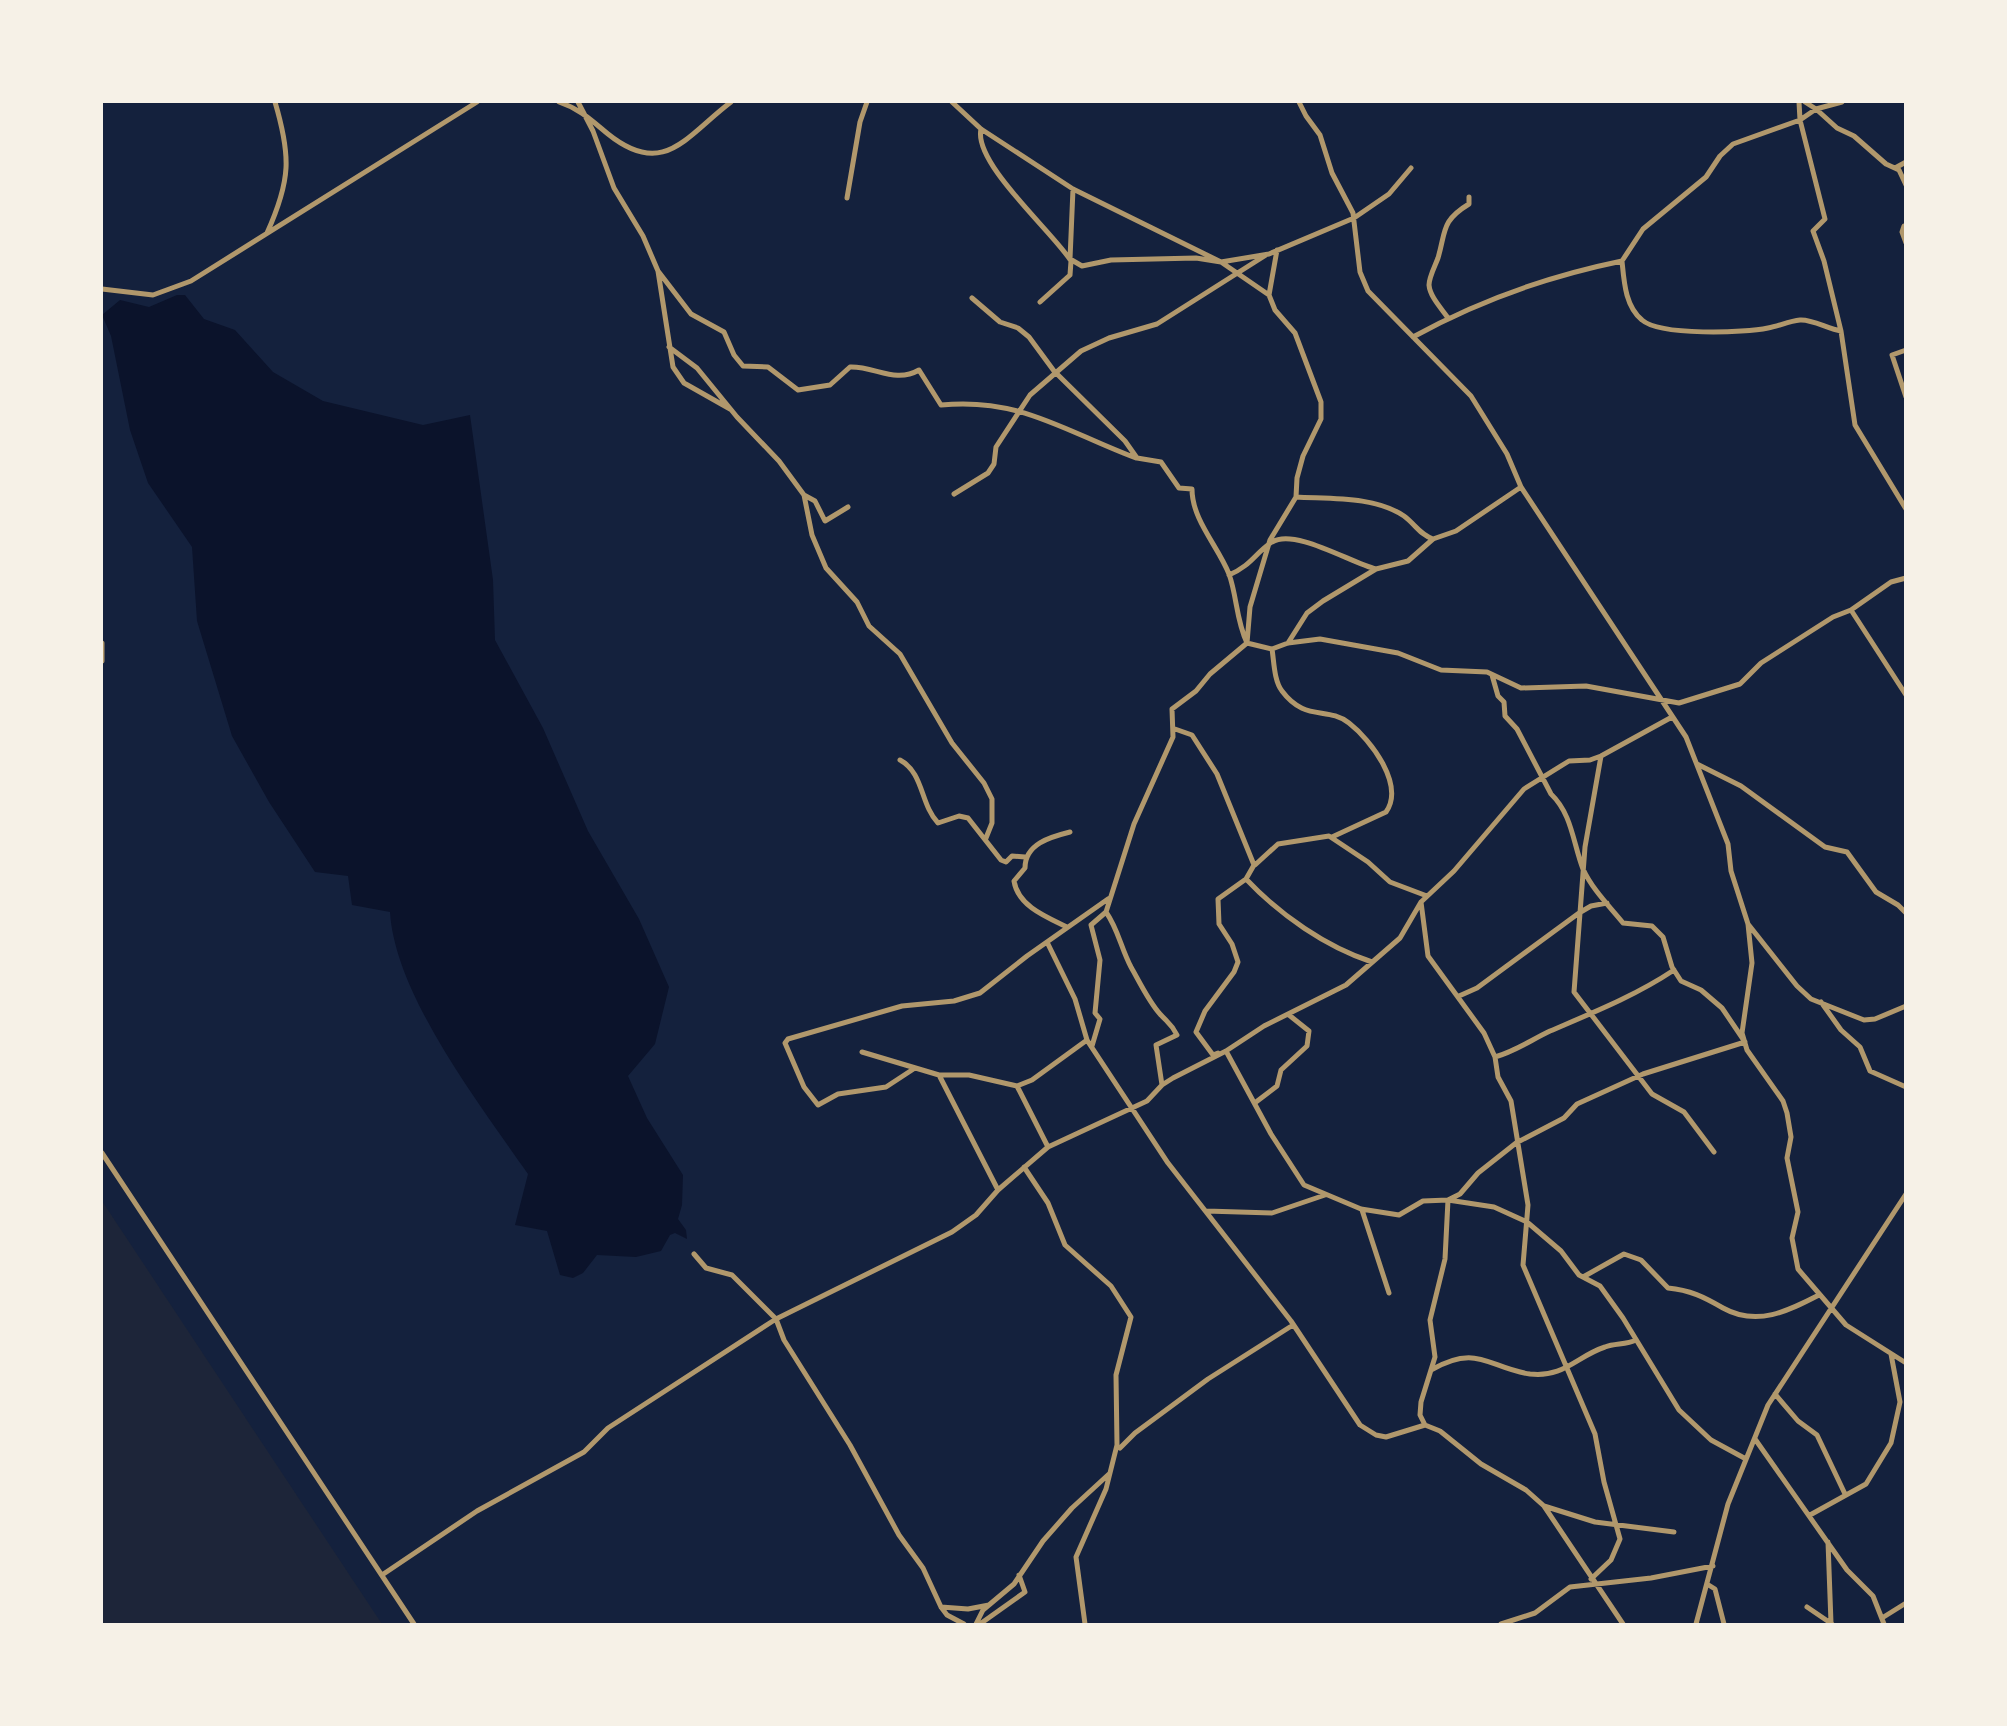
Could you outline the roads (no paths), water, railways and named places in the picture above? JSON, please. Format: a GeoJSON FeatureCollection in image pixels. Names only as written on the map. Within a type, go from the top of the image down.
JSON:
{"type":"FeatureCollection","features":[{"type":"Feature","properties":{"kind":"street"},"geometry":{"type":"LineString","coordinates":[[267,233],[284,195],[288,147],[275,102]]}},
{"type":"Feature","properties":{"kind":"street"},"geometry":{"type":"LineString","coordinates":[[102,289],[153,295],[191,281],[477,102]]}},
{"type":"Feature","properties":{"kind":"street"},"geometry":{"type":"LineString","coordinates":[[559,102],[583,112],[610,135],[640,155],[665,154],[731,102]]}},
{"type":"Feature","properties":{"kind":"street"},"geometry":{"type":"LineString","coordinates":[[578,102],[614,188],[643,236],[658,271],[673,367],[684,383],[730,410]]}},
{"type":"Feature","properties":{"kind":"street"},"geometry":{"type":"LineString","coordinates":[[847,198],[860,122],[867,102]]}},
{"type":"Feature","properties":{"kind":"street"},"geometry":{"type":"LineString","coordinates":[[952,102],[981,130],[1073,189],[1221,262],[1269,295]]}},
{"type":"Feature","properties":{"kind":"street"},"geometry":{"type":"LineString","coordinates":[[1299,102],[1320,135],[1332,173],[1354,218],[1363,282],[1368,291],[1471,396],[1507,454],[1521,487],[1686,737],[1728,844],[1731,871],[1748,924],[1752,963],[1742,1022],[1747,1050],[1783,1101],[1787,1113],[1791,1137],[1787,1158],[1798,1212],[1792,1248],[1798,1269],[1853,1331],[1906,1363]]}},
{"type":"Feature","properties":{"kind":"street"},"geometry":{"type":"LineString","coordinates":[[1906,185],[1895,168],[1854,136],[1837,128],[1816,109],[1802,102],[1800,120],[1825,219],[1813,231],[1824,261],[1841,331],[1855,425],[1906,509]]}},
{"type":"Feature","properties":{"kind":"street"},"geometry":{"type":"LineString","coordinates":[[1841,331],[1801,320],[1767,328],[1707,332],[1682,332],[1651,325],[1640,319],[1629,302],[1622,261],[1638,235],[1706,177],[1720,156],[1733,144],[1800,120],[1816,109],[1842,102]]}},
{"type":"Feature","properties":{"kind":"street"},"geometry":{"type":"LineString","coordinates":[[981,130],[982,150],[1013,195],[1070,259],[1082,266],[1111,260],[1196,258],[1221,262],[1269,254]]}},
{"type":"Feature","properties":{"kind":"street"},"geometry":{"type":"LineString","coordinates":[[1895,168],[1906,162]]}},
{"type":"Feature","properties":{"kind":"street"},"geometry":{"type":"LineString","coordinates":[[954,494],[988,473],[994,464],[996,447],[1019,409],[1030,395],[1081,351],[1109,338],[1157,324],[1269,254],[1354,218],[1389,194],[1411,168]]}},
{"type":"Feature","properties":{"kind":"street"},"geometry":{"type":"LineString","coordinates":[[1041,302],[1070,275],[1073,189]]}},
{"type":"Feature","properties":{"kind":"street"},"geometry":{"type":"LineString","coordinates":[[1448,318],[1432,295],[1429,283],[1439,255],[1443,228],[1457,211],[1468,204],[1469,197]]}},
{"type":"Feature","properties":{"kind":"street"},"geometry":{"type":"LineString","coordinates":[[1904,226],[1902,232],[1906,243]]}},
{"type":"Feature","properties":{"kind":"street"},"geometry":{"type":"LineString","coordinates":[[1229,575],[1252,563],[1268,545],[1296,497],[1297,478],[1306,449],[1321,419],[1321,402],[1296,332],[1275,310],[1269,295],[1277,250]]}},
{"type":"Feature","properties":{"kind":"street"},"geometry":{"type":"LineString","coordinates":[[1413,337],[1448,318],[1523,287],[1622,261]]}},
{"type":"Feature","properties":{"kind":"street"},"geometry":{"type":"LineString","coordinates":[[658,271],[691,314],[724,332],[734,355],[743,366],[768,367],[798,390],[830,385],[850,367],[894,376],[910,375],[919,370],[941,405],[960,403],[1019,409],[1075,429],[1095,442],[1137,458],[1161,462],[1179,488],[1192,489],[1192,503],[1229,575],[1240,628],[1247,643]]}},
{"type":"Feature","properties":{"kind":"street"},"geometry":{"type":"LineString","coordinates":[[972,298],[1000,322],[1018,328],[1029,337],[1056,374],[1125,440],[1137,458]]}},
{"type":"Feature","properties":{"kind":"street"},"geometry":{"type":"LineString","coordinates":[[668,346],[697,368],[730,410],[779,461],[804,495],[815,501],[825,522],[848,507]]}},
{"type":"Feature","properties":{"kind":"street"},"geometry":{"type":"LineString","coordinates":[[1906,350],[1892,355],[1906,397]]}},
{"type":"Feature","properties":{"kind":"street"},"geometry":{"type":"LineString","coordinates":[[1288,643],[1307,613],[1376,569],[1408,561],[1433,539],[1456,531],[1521,487]]}},
{"type":"Feature","properties":{"kind":"street"},"geometry":{"type":"LineString","coordinates":[[804,495],[812,536],[826,568],[858,602],[869,626],[900,654],[951,743],[984,783],[992,799],[992,822],[986,838]]}},
{"type":"Feature","properties":{"kind":"street"},"geometry":{"type":"LineString","coordinates":[[1296,497],[1364,502],[1386,508],[1404,516],[1420,534],[1433,539]]}},
{"type":"Feature","properties":{"kind":"street"},"geometry":{"type":"LineString","coordinates":[[1254,865],[1217,774],[1192,736],[1175,729],[1170,718],[1172,709],[1196,691],[1210,674],[1247,643],[1250,607],[1268,545],[1280,539],[1315,545],[1376,569]]}},
{"type":"Feature","properties":{"kind":"street"},"geometry":{"type":"LineString","coordinates":[[1247,643],[1272,649],[1288,643],[1320,639],[1398,653],[1441,670],[1475,671],[1492,675],[1521,688],[1586,686],[1684,702],[1740,684],[1761,663],[1833,617],[1852,610],[1884,586],[1906,578]]}},
{"type":"Feature","properties":{"kind":"street"},"geometry":{"type":"LineString","coordinates":[[1852,610],[1906,695]]}},
{"type":"Feature","properties":{"kind":"street"},"geometry":{"type":"LineString","coordinates":[[102,643],[102,661]]}},
{"type":"Feature","properties":{"kind":"street"},"geometry":{"type":"LineString","coordinates":[[1226,1051],[1213,1055],[1205,1048],[1196,1032],[1205,1011],[1234,972],[1238,961],[1219,924],[1218,899],[1247,879],[1254,865],[1278,844],[1332,837],[1386,812],[1393,797],[1391,783],[1380,760],[1349,724],[1329,716],[1308,713],[1281,691],[1272,649]]}},
{"type":"Feature","properties":{"kind":"street"},"geometry":{"type":"LineString","coordinates":[[1492,675],[1498,696],[1504,702],[1505,716],[1517,729],[1559,802],[1573,833],[1584,870],[1623,923],[1651,926],[1663,936],[1674,970],[1681,981],[1701,990],[1722,1008],[1745,1042]]}},
{"type":"Feature","properties":{"kind":"street"},"geometry":{"type":"LineString","coordinates":[[382,1575],[477,1511],[584,1452],[608,1428],[776,1319],[835,1287],[953,1232],[976,1215],[998,1190],[1048,1147],[1147,1101],[1162,1084],[1226,1051],[1264,1026],[1346,985],[1400,938],[1421,902],[1454,871],[1524,789],[1569,761],[1590,760],[1601,756],[1672,717]]}},
{"type":"Feature","properties":{"kind":"street"},"geometry":{"type":"LineString","coordinates":[[1092,1046],[1100,1019],[1095,1013],[1100,960],[1091,925],[1106,912],[1139,810],[1175,729]]}},
{"type":"Feature","properties":{"kind":"street"},"geometry":{"type":"LineString","coordinates":[[1601,756],[1591,801],[1574,992],[1653,1094],[1684,1112],[1714,1152]]}},
{"type":"Feature","properties":{"kind":"street"},"geometry":{"type":"LineString","coordinates":[[900,760],[914,772],[928,810],[938,823],[959,816],[968,818],[1003,862],[1012,856],[1025,857],[1046,839],[1070,832]]}},
{"type":"Feature","properties":{"kind":"street"},"geometry":{"type":"LineString","coordinates":[[1698,764],[1741,786],[1825,847],[1847,852],[1876,892],[1906,913]]}},
{"type":"Feature","properties":{"kind":"street"},"geometry":{"type":"LineString","coordinates":[[1332,837],[1390,883],[1427,895]]}},
{"type":"Feature","properties":{"kind":"street"},"geometry":{"type":"LineString","coordinates":[[1025,857],[1025,868],[1014,881],[1017,892],[1028,906],[1067,927]]}},
{"type":"Feature","properties":{"kind":"street"},"geometry":{"type":"LineString","coordinates":[[1247,879],[1268,902],[1321,940],[1340,951],[1372,962]]}},
{"type":"Feature","properties":{"kind":"street"},"geometry":{"type":"LineString","coordinates":[[915,1068],[886,1087],[838,1094],[818,1105],[804,1087],[785,1043],[788,1039],[902,1006],[954,1001],[981,993],[1108,899]]}},
{"type":"Feature","properties":{"kind":"street"},"geometry":{"type":"LineString","coordinates":[[1421,902],[1428,956],[1484,1033],[1495,1057],[1498,1077],[1511,1101],[1528,1205],[1523,1265],[1595,1434],[1620,1539],[1611,1560],[1592,1581]]}},
{"type":"Feature","properties":{"kind":"street"},"geometry":{"type":"LineString","coordinates":[[1459,996],[1477,988],[1579,913],[1591,906],[1607,903]]}},
{"type":"Feature","properties":{"kind":"street"},"geometry":{"type":"LineString","coordinates":[[1106,912],[1118,931],[1118,939],[1131,966],[1161,1015],[1170,1021],[1177,1035],[1156,1045],[1162,1084]]}},
{"type":"Feature","properties":{"kind":"street"},"geometry":{"type":"LineString","coordinates":[[1748,924],[1804,995],[1864,1020],[1875,1019],[1906,1006]]}},
{"type":"Feature","properties":{"kind":"street"},"geometry":{"type":"LineString","coordinates":[[1047,942],[1075,999],[1087,1040],[1168,1163],[1293,1325],[1360,1425],[1376,1435],[1386,1437],[1425,1425],[1440,1431],[1481,1464],[1526,1490],[1544,1506],[1623,1625]]}},
{"type":"Feature","properties":{"kind":"street"},"geometry":{"type":"LineString","coordinates":[[1495,1057],[1514,1052],[1546,1033],[1648,987],[1674,970]]}},
{"type":"Feature","properties":{"kind":"street"},"geometry":{"type":"LineString","coordinates":[[1821,1002],[1841,1030],[1860,1047],[1870,1071],[1906,1087]]}},
{"type":"Feature","properties":{"kind":"street"},"geometry":{"type":"LineString","coordinates":[[1256,1102],[1277,1086],[1281,1070],[1307,1046],[1309,1031],[1289,1015]]}},
{"type":"Feature","properties":{"kind":"street"},"geometry":{"type":"LineString","coordinates":[[862,1052],[939,1075],[969,1075],[1017,1086],[1032,1080],[1087,1040]]}},
{"type":"Feature","properties":{"kind":"street"},"geometry":{"type":"LineString","coordinates":[[1448,1200],[1460,1194],[1478,1173],[1517,1143],[1564,1118],[1577,1104],[1639,1077],[1745,1042]]}},
{"type":"Feature","properties":{"kind":"street"},"geometry":{"type":"LineString","coordinates":[[1226,1051],[1300,1181],[1325,1195],[1361,1209],[1399,1215],[1423,1201],[1448,1200],[1494,1207],[1527,1222],[1561,1251],[1583,1277],[1600,1286],[1679,1410],[1711,1440],[1746,1459]]}},
{"type":"Feature","properties":{"kind":"street"},"geometry":{"type":"LineString","coordinates":[[939,1075],[998,1190]]}},
{"type":"Feature","properties":{"kind":"street"},"geometry":{"type":"LineString","coordinates":[[1017,1086],[1048,1147]]}},
{"type":"Feature","properties":{"kind":"street"},"geometry":{"type":"LineString","coordinates":[[102,1153],[414,1625]]}},
{"type":"Feature","properties":{"kind":"street"},"geometry":{"type":"LineString","coordinates":[[1024,1167],[1048,1203],[1065,1245],[1111,1286],[1131,1317],[1117,1367],[1117,1445],[1111,1472],[1076,1557],[1085,1625]]}},
{"type":"Feature","properties":{"kind":"street"},"geometry":{"type":"LineString","coordinates":[[1205,1211],[1272,1213],[1325,1195]]}},
{"type":"Feature","properties":{"kind":"street"},"geometry":{"type":"LineString","coordinates":[[1696,1625],[1728,1504],[1775,1394],[1904,1198]]}},
{"type":"Feature","properties":{"kind":"street"},"geometry":{"type":"LineString","coordinates":[[1425,1425],[1420,1415],[1420,1402],[1435,1357],[1430,1320],[1445,1259],[1448,1200]]}},
{"type":"Feature","properties":{"kind":"street"},"geometry":{"type":"LineString","coordinates":[[1361,1209],[1389,1293]]}},
{"type":"Feature","properties":{"kind":"street"},"geometry":{"type":"LineString","coordinates":[[694,1254],[706,1268],[732,1275],[776,1319],[784,1340],[850,1445],[894,1526],[920,1564],[942,1607],[947,1615],[964,1625]]}},
{"type":"Feature","properties":{"kind":"street"},"geometry":{"type":"LineString","coordinates":[[1583,1277],[1624,1254],[1641,1261],[1668,1288],[1684,1289],[1706,1297],[1725,1310],[1756,1317],[1778,1316],[1819,1295]]}},
{"type":"Feature","properties":{"kind":"street"},"geometry":{"type":"LineString","coordinates":[[1120,1448],[1135,1433],[1208,1379],[1293,1325]]}},
{"type":"Feature","properties":{"kind":"street"},"geometry":{"type":"LineString","coordinates":[[1431,1370],[1448,1360],[1468,1358],[1490,1360],[1530,1374],[1566,1370],[1607,1346],[1625,1345],[1636,1340]]}},
{"type":"Feature","properties":{"kind":"street"},"geometry":{"type":"LineString","coordinates":[[1810,1515],[1866,1485],[1891,1443],[1900,1402],[1891,1354]]}},
{"type":"Feature","properties":{"kind":"street"},"geometry":{"type":"LineString","coordinates":[[1775,1394],[1798,1421],[1817,1435],[1845,1494]]}},
{"type":"Feature","properties":{"kind":"street"},"geometry":{"type":"LineString","coordinates":[[1755,1439],[1853,1578],[1872,1596],[1883,1622],[1906,1603]]}},
{"type":"Feature","properties":{"kind":"street"},"geometry":{"type":"LineString","coordinates":[[978,1625],[989,1605],[1014,1584],[1043,1541],[1072,1508],[1111,1472]]}},
{"type":"Feature","properties":{"kind":"street"},"geometry":{"type":"LineString","coordinates":[[1544,1506],[1615,1525],[1674,1532]]}},
{"type":"Feature","properties":{"kind":"street"},"geometry":{"type":"LineString","coordinates":[[1828,1542],[1831,1624]]}},
{"type":"Feature","properties":{"kind":"street"},"geometry":{"type":"LineString","coordinates":[[1501,1625],[1535,1613],[1570,1587],[1592,1581],[1651,1578],[1713,1566]]}},
{"type":"Feature","properties":{"kind":"street"},"geometry":{"type":"LineString","coordinates":[[978,1625],[1025,1592],[1019,1574]]}},
{"type":"Feature","properties":{"kind":"street"},"geometry":{"type":"LineString","coordinates":[[1707,1584],[1715,1589],[1724,1625]]}},
{"type":"Feature","properties":{"kind":"street"},"geometry":{"type":"LineString","coordinates":[[942,1607],[968,1609],[989,1605]]}},
{"type":"Feature","properties":{"kind":"street"},"geometry":{"type":"LineString","coordinates":[[1807,1607],[1831,1624]]}}]}
